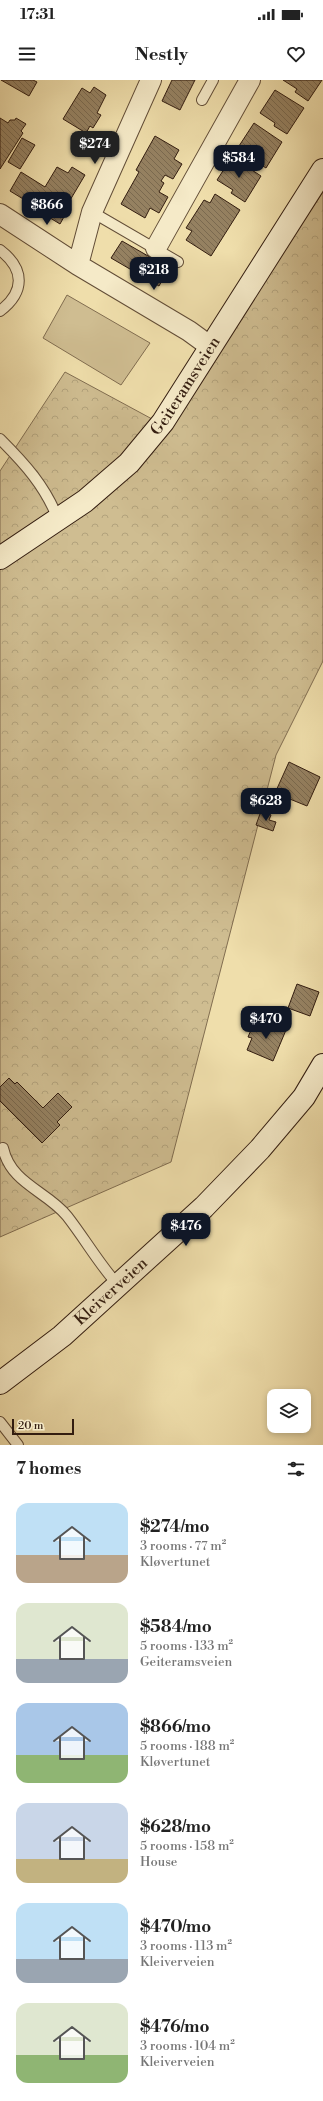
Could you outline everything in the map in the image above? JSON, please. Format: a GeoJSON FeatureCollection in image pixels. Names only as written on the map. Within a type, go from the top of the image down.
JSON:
{"type":"FeatureCollection","features":[{"type":"Feature","properties":{"kind":"street"},"geometry":{"type":"LineString","coordinates":[[78,265],[92,212],[151,80]]}},
{"type":"Feature","properties":{"kind":"street"},"geometry":{"type":"LineString","coordinates":[[156,248],[250,80]]}},
{"type":"Feature","properties":{"kind":"street","name":"Geiteramsveien"},"geometry":{"type":"LineString","coordinates":[[0,558],[85,501],[129,463],[163,422],[323,170]]}},
{"type":"Feature","properties":{"kind":"street"},"geometry":{"type":"LineString","coordinates":[[0,214],[78,265],[189,331],[211,347]]}},
{"type":"Feature","properties":{"kind":"street","name":"Kleiverveien"},"geometry":{"type":"LineString","coordinates":[[0,1383],[62,1336],[204,1207],[260,1149],[304,1097],[323,1065]]}},
{"type":"Feature","properties":{"kind":"lane"},"geometry":{"type":"LineString","coordinates":[[202,100],[213,80]]}},
{"type":"Feature","properties":{"kind":"lane"},"geometry":{"type":"LineString","coordinates":[[92,212],[178,262]]}},
{"type":"Feature","properties":{"kind":"lane"},"geometry":{"type":"LineString","coordinates":[[0,250],[15,266],[19,276],[18,288],[14,298],[0,311]]}},
{"type":"Feature","properties":{"kind":"lane"},"geometry":{"type":"LineString","coordinates":[[0,439],[19,458],[46,492],[58,519]]}},
{"type":"Feature","properties":{"kind":"lane"},"geometry":{"type":"LineString","coordinates":[[3,1148],[10,1167],[28,1185],[66,1215],[118,1285]]}},
{"type":"Feature","properties":{"kind":"lane"},"geometry":{"type":"LineString","coordinates":[[0,1422],[18,1445]]}},
{"type":"Feature","properties":{"kind":"green space"},"geometry":{"type":"Polygon","coordinates":[[[323,192],[323,661],[276,755],[171,1162],[0,1237],[0,471],[65,372],[165,426],[323,192]]]}},
{"type":"Feature","properties":{"kind":"green space"},"geometry":{"type":"Polygon","coordinates":[[[67,295],[150,343],[121,385],[43,338],[67,295]]]}},
{"type":"Feature","properties":{"kind":"building"},"geometry":{"type":"Polygon","coordinates":[[[1,80],[33,80],[37,82],[29,96],[1,80]]]}},
{"type":"Feature","properties":{"kind":"building"},"geometry":{"type":"Polygon","coordinates":[[[172,80],[195,80],[180,110],[162,101],[172,80]]]}},
{"type":"Feature","properties":{"kind":"building"},"geometry":{"type":"Polygon","coordinates":[[[283,80],[322,80],[308,101],[295,92],[297,89],[283,80]]]}},
{"type":"Feature","properties":{"kind":"building"},"geometry":{"type":"Polygon","coordinates":[[[94,87],[106,95],[97,113],[101,115],[93,128],[90,126],[86,133],[63,119],[82,88],[90,93],[94,87]]]}},
{"type":"Feature","properties":{"kind":"building"},"geometry":{"type":"Polygon","coordinates":[[[275,90],[304,108],[287,134],[274,126],[275,123],[260,113],[275,90]]]}},
{"type":"Feature","properties":{"kind":"building"},"geometry":{"type":"Polygon","coordinates":[[[0,118],[8,123],[10,120],[15,120],[16,118],[26,124],[21,131],[23,133],[0,169],[0,118]]]}},
{"type":"Feature","properties":{"kind":"building"},"geometry":{"type":"Polygon","coordinates":[[[254,123],[282,142],[266,168],[252,159],[254,156],[239,146],[254,123]]]}},
{"type":"Feature","properties":{"kind":"building"},"geometry":{"type":"Polygon","coordinates":[[[155,136],[179,150],[174,159],[182,164],[173,179],[165,175],[161,181],[164,183],[159,192],[168,197],[159,213],[150,208],[145,218],[121,204],[139,172],[136,170],[155,136]]]}},
{"type":"Feature","properties":{"kind":"building"},"geometry":{"type":"Polygon","coordinates":[[[22,138],[35,145],[20,169],[8,162],[22,138]]]}},
{"type":"Feature","properties":{"kind":"building"},"geometry":{"type":"Polygon","coordinates":[[[232,157],[261,176],[245,202],[231,193],[233,190],[217,180],[232,157]]]}},
{"type":"Feature","properties":{"kind":"building"},"geometry":{"type":"Polygon","coordinates":[[[57,167],[68,173],[72,167],[85,175],[66,207],[63,214],[65,215],[60,224],[42,213],[40,216],[31,211],[33,205],[10,191],[21,172],[45,187],[57,167]]]}},
{"type":"Feature","properties":{"kind":"building"},"geometry":{"type":"Polygon","coordinates":[[[215,194],[240,210],[211,256],[186,240],[192,231],[186,228],[204,200],[210,203],[215,194]]]}},
{"type":"Feature","properties":{"kind":"building"},"geometry":{"type":"Polygon","coordinates":[[[122,241],[169,268],[159,286],[111,258],[122,241]]]}},
{"type":"Feature","properties":{"kind":"building"},"geometry":{"type":"Polygon","coordinates":[[[289,762],[320,777],[307,806],[275,793],[289,762]]]}},
{"type":"Feature","properties":{"kind":"building"},"geometry":{"type":"Polygon","coordinates":[[[261,811],[271,815],[269,820],[276,822],[273,831],[256,825],[261,811]]]}},
{"type":"Feature","properties":{"kind":"building"},"geometry":{"type":"Polygon","coordinates":[[[297,984],[319,992],[310,1016],[288,1008],[297,984]]]}},
{"type":"Feature","properties":{"kind":"building"},"geometry":{"type":"Polygon","coordinates":[[[260,1020],[286,1030],[273,1061],[247,1050],[252,1038],[248,1037],[251,1030],[255,1031],[260,1020]]]}},
{"type":"Feature","properties":{"kind":"building"},"geometry":{"type":"Polygon","coordinates":[[[9,1078],[15,1084],[17,1082],[43,1108],[58,1093],[72,1107],[57,1122],[60,1125],[42,1143],[0,1101],[0,1087],[9,1078]]]}}]}
